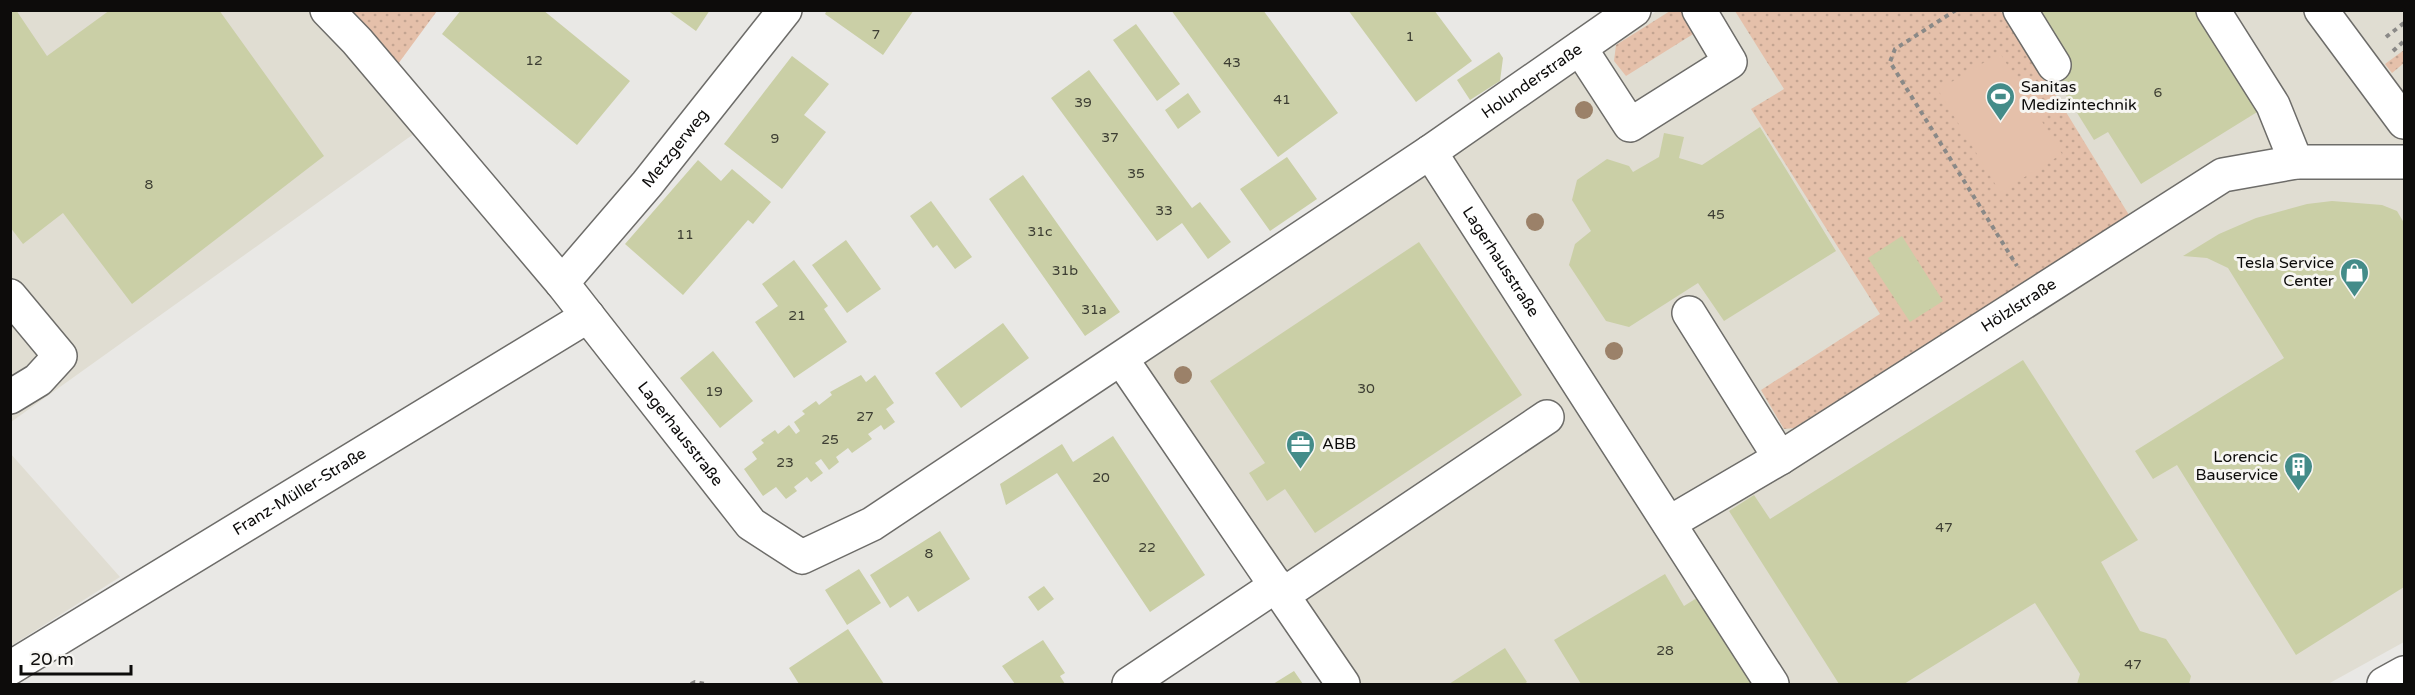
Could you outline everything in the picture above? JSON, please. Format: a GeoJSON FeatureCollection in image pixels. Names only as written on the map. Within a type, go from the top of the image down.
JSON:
{"type":"FeatureCollection","features":[{"type":"Feature","properties":{"kind":"street","name":"Lagerhausstraße"},"geometry":{"type":"LineString","coordinates":[[327,10],[357,40],[562,283],[751,524],[802,556],[872,524],[1122,360],[1430,152],[1772,684]]}},
{"type":"Feature","properties":{"kind":"street","name":"Metzgerweg"},"geometry":{"type":"LineString","coordinates":[[562,283],[647,184],[785,10]]}},
{"type":"Feature","properties":{"kind":"street","name":"Holunderstraße"},"geometry":{"type":"LineString","coordinates":[[1430,152],[1634,10]]}},
{"type":"Feature","properties":{"kind":"street"},"geometry":{"type":"LineString","coordinates":[[1580,48],[1630,125],[1730,62],[1699,10]]}},
{"type":"Feature","properties":{"kind":"street"},"geometry":{"type":"LineString","coordinates":[[2020,10],[2054,65]]}},
{"type":"Feature","properties":{"kind":"street"},"geometry":{"type":"LineString","coordinates":[[2213,10],[2273,105],[2296,162]]}},
{"type":"Feature","properties":{"kind":"street"},"geometry":{"type":"LineString","coordinates":[[2321,10],[2404,122]]}},
{"type":"Feature","properties":{"kind":"street","name":"Hölzlstraße"},"geometry":{"type":"LineString","coordinates":[[1669,523],[1780,458],[2223,175],[2296,162],[2401,168]]}},
{"type":"Feature","properties":{"kind":"street"},"geometry":{"type":"LineString","coordinates":[[10,296],[60,356],[38,380],[10,397]]}},
{"type":"Feature","properties":{"kind":"street"},"geometry":{"type":"LineString","coordinates":[[1689,313],[1780,458]]}},
{"type":"Feature","properties":{"kind":"street","name":"Franz-Müller-Straße"},"geometry":{"type":"LineString","coordinates":[[10,668],[588,316]]}},
{"type":"Feature","properties":{"kind":"street"},"geometry":{"type":"LineString","coordinates":[[1122,360],[1281,589],[1343,684]]}},
{"type":"Feature","properties":{"kind":"street"},"geometry":{"type":"LineString","coordinates":[[1129,684],[1547,417]]}},
{"type":"Feature","properties":{"kind":"street"},"geometry":{"type":"LineString","coordinates":[[2384,684],[2404,672]]}},
{"type":"Feature","properties":{"kind":"path"},"geometry":{"type":"LineString","coordinates":[[1956,10],[1894,49],[1890,62],[2021,272]]}},
{"type":"Feature","properties":{"kind":"path"},"geometry":{"type":"LineString","coordinates":[[2379,42],[2404,23]]}},
{"type":"Feature","properties":{"kind":"path"},"geometry":{"type":"LineString","coordinates":[[691,684],[695,682],[705,684]]}},
{"type":"Feature","properties":{"kind":"shaded area"},"geometry":{"type":"Polygon","coordinates":[[[1995,10],[2006,14],[2129,215],[1794,428],[1784,429],[1761,390],[1880,314],[1751,109],[1784,89],[1735,11],[1995,10]]]}},
{"type":"Feature","properties":{"kind":"shaded area"},"geometry":{"type":"Polygon","coordinates":[[[11,11],[348,11],[441,117],[408,138],[11,422],[11,11]]]}},
{"type":"Feature","properties":{"kind":"shaded area"},"geometry":{"type":"Polygon","coordinates":[[[348,11],[437,11],[398,64],[348,11]]]}},
{"type":"Feature","properties":{"kind":"shaded area"},"geometry":{"type":"Polygon","coordinates":[[[1657,11],[2404,11],[2404,642],[2328,684],[1327,684],[1117,383],[1657,11]]]}},
{"type":"Feature","properties":{"kind":"shaded area"},"geometry":{"type":"Polygon","coordinates":[[[1670,11],[1686,11],[1698,31],[1626,76],[1614,61],[1616,45],[1670,11]]]}},
{"type":"Feature","properties":{"kind":"shaded area"},"geometry":{"type":"Polygon","coordinates":[[[2404,50],[2404,63],[2392,73],[2385,64],[2404,50]]]}},
{"type":"Feature","properties":{"kind":"shaded area","name":"Sanitas Medizintechnik"},"geometry":{"type":"Polygon","coordinates":[[[2000,53],[2062,154],[2000,192],[1938,90],[2000,53]]]}},
{"type":"Feature","properties":{"kind":"shaded area"},"geometry":{"type":"Polygon","coordinates":[[[10,453],[120,577],[11,646],[10,646],[10,453]]]}},
{"type":"Feature","properties":{"kind":"building"},"geometry":{"type":"Polygon","coordinates":[[[10,10],[16,10],[47,56],[110,10],[219,10],[324,156],[132,304],[63,213],[23,244],[10,227],[10,10]]]}},
{"type":"Feature","properties":{"kind":"building"},"geometry":{"type":"Polygon","coordinates":[[[461,10],[543,10],[630,81],[577,145],[442,34],[461,10]]]}},
{"type":"Feature","properties":{"kind":"building"},"geometry":{"type":"Polygon","coordinates":[[[667,10],[710,10],[696,31],[667,10]]]}},
{"type":"Feature","properties":{"kind":"building"},"geometry":{"type":"Polygon","coordinates":[[[827,10],[914,10],[883,55],[825,14],[827,10]]]}},
{"type":"Feature","properties":{"kind":"building"},"geometry":{"type":"Polygon","coordinates":[[[1171,10],[1263,10],[1338,113],[1278,157],[1171,10]]]}},
{"type":"Feature","properties":{"kind":"building"},"geometry":{"type":"Polygon","coordinates":[[[1348,10],[1434,10],[1472,61],[1416,102],[1348,10]]]}},
{"type":"Feature","properties":{"kind":"building","name":"Sanitas Medizintechnik"},"geometry":{"type":"Polygon","coordinates":[[[2032,10],[2201,10],[2262,109],[2141,184],[2108,132],[2094,140],[2054,76],[2032,10]]]}},
{"type":"Feature","properties":{"kind":"building"},"geometry":{"type":"Polygon","coordinates":[[[1136,24],[1180,84],[1157,101],[1113,40],[1136,24]]]}},
{"type":"Feature","properties":{"kind":"building"},"geometry":{"type":"Polygon","coordinates":[[[1499,52],[1503,58],[1500,81],[1470,100],[1457,80],[1499,52]]]}},
{"type":"Feature","properties":{"kind":"building"},"geometry":{"type":"Polygon","coordinates":[[[792,56],[829,84],[804,115],[826,132],[782,189],[724,144],[792,56]]]}},
{"type":"Feature","properties":{"kind":"building"},"geometry":{"type":"Polygon","coordinates":[[[1089,70],[1192,208],[1200,202],[1231,242],[1208,259],[1182,223],[1157,241],[1051,98],[1089,70]]]}},
{"type":"Feature","properties":{"kind":"building"},"geometry":{"type":"Polygon","coordinates":[[[1188,93],[1201,112],[1178,129],[1165,110],[1188,93]]]}},
{"type":"Feature","properties":{"kind":"building"},"geometry":{"type":"Polygon","coordinates":[[[1760,127],[1836,251],[1724,321],[1698,283],[1629,327],[1606,321],[1569,265],[1575,244],[1591,231],[1572,200],[1577,180],[1607,159],[1629,166],[1633,172],[1659,157],[1664,133],[1684,137],[1679,158],[1702,165],[1760,127]]]}},
{"type":"Feature","properties":{"kind":"building"},"geometry":{"type":"Polygon","coordinates":[[[1287,157],[1317,199],[1270,231],[1240,189],[1287,157]]]}},
{"type":"Feature","properties":{"kind":"building"},"geometry":{"type":"Polygon","coordinates":[[[698,160],[721,181],[732,169],[771,202],[753,224],[748,220],[683,295],[625,244],[698,160]]]}},
{"type":"Feature","properties":{"kind":"building"},"geometry":{"type":"Polygon","coordinates":[[[1023,175],[1120,312],[1085,336],[989,199],[1023,175]]]}},
{"type":"Feature","properties":{"kind":"building"},"geometry":{"type":"Polygon","coordinates":[[[931,201],[972,257],[955,269],[937,245],[933,248],[910,216],[931,201]]]}},
{"type":"Feature","properties":{"kind":"building"},"geometry":{"type":"Polygon","coordinates":[[[2332,201],[2382,205],[2397,211],[2404,223],[2404,587],[2296,655],[2177,465],[2153,479],[2135,451],[2284,358],[2228,268],[2207,258],[2183,256],[2219,234],[2256,218],[2307,204],[2332,201]]]}},
{"type":"Feature","properties":{"kind":"building"},"geometry":{"type":"Polygon","coordinates":[[[1902,236],[1943,301],[1910,322],[1868,258],[1902,236]]]}},
{"type":"Feature","properties":{"kind":"building"},"geometry":{"type":"Polygon","coordinates":[[[846,240],[881,289],[847,313],[812,265],[846,240]]]}},
{"type":"Feature","properties":{"kind":"building"},"geometry":{"type":"Polygon","coordinates":[[[1419,242],[1522,395],[1315,533],[1285,489],[1267,501],[1249,473],[1265,463],[1210,381],[1419,242]]]}},
{"type":"Feature","properties":{"kind":"building"},"geometry":{"type":"Polygon","coordinates":[[[794,260],[828,306],[824,309],[847,342],[794,378],[755,322],[778,306],[762,284],[794,260]]]}},
{"type":"Feature","properties":{"kind":"building"},"geometry":{"type":"Polygon","coordinates":[[[1003,323],[1029,358],[961,408],[935,373],[1003,323]]]}},
{"type":"Feature","properties":{"kind":"building"},"geometry":{"type":"Polygon","coordinates":[[[713,351],[753,401],[720,428],[680,378],[713,351]]]}},
{"type":"Feature","properties":{"kind":"building"},"geometry":{"type":"Polygon","coordinates":[[[2023,360],[2138,540],[2101,562],[2140,631],[2166,639],[2191,676],[2189,684],[2077,684],[2080,674],[2035,603],[1904,684],[1839,684],[1729,511],[1754,495],[1770,519],[2023,360]]]}},
{"type":"Feature","properties":{"kind":"building"},"geometry":{"type":"Polygon","coordinates":[[[861,375],[866,382],[875,375],[894,403],[886,409],[895,422],[884,430],[881,425],[868,434],[872,439],[852,453],[848,448],[836,457],[839,462],[829,470],[821,459],[815,463],[823,473],[811,482],[807,477],[794,487],[797,491],[786,499],[776,487],[763,496],[744,469],[757,459],[752,452],[764,443],[761,440],[775,430],[778,434],[789,425],[796,434],[800,431],[794,422],[805,414],[802,411],[816,401],[819,405],[832,395],[830,392],[861,375]]]}},
{"type":"Feature","properties":{"kind":"building"},"geometry":{"type":"Polygon","coordinates":[[[1113,436],[1205,575],[1150,612],[1057,473],[1006,505],[1000,484],[1062,444],[1073,462],[1113,436]]]}},
{"type":"Feature","properties":{"kind":"building"},"geometry":{"type":"Polygon","coordinates":[[[940,531],[970,579],[918,612],[908,596],[890,608],[870,575],[940,531]]]}},
{"type":"Feature","properties":{"kind":"building"},"geometry":{"type":"Polygon","coordinates":[[[859,569],[881,603],[847,625],[825,590],[859,569]]]}},
{"type":"Feature","properties":{"kind":"building"},"geometry":{"type":"Polygon","coordinates":[[[1665,574],[1684,606],[1700,596],[1754,684],[1581,684],[1554,640],[1665,574]]]}},
{"type":"Feature","properties":{"kind":"building"},"geometry":{"type":"Polygon","coordinates":[[[1044,586],[1054,599],[1038,611],[1028,597],[1044,586]]]}},
{"type":"Feature","properties":{"kind":"building"},"geometry":{"type":"Polygon","coordinates":[[[848,629],[884,684],[799,684],[789,668],[848,629]]]}},
{"type":"Feature","properties":{"kind":"building"},"geometry":{"type":"Polygon","coordinates":[[[1043,640],[1065,673],[1060,676],[1065,684],[1015,684],[1002,666],[1043,640]]]}},
{"type":"Feature","properties":{"kind":"building"},"geometry":{"type":"Polygon","coordinates":[[[1505,648],[1527,682],[1524,684],[1449,684],[1505,648]]]}},
{"type":"Feature","properties":{"kind":"building"},"geometry":{"type":"Polygon","coordinates":[[[1294,671],[1303,684],[1273,684],[1294,671]]]}},
{"type":"Feature","properties":{"kind":"place","name":"Sanitas Medizintechnik"},"geometry":{"type":"Point","coordinates":[2000,122]}},
{"type":"Feature","properties":{"kind":"place","name":"Tesla Service Center"},"geometry":{"type":"Point","coordinates":[2355,298]}},
{"type":"Feature","properties":{"kind":"place","name":"ABB"},"geometry":{"type":"Point","coordinates":[1301,470]}},
{"type":"Feature","properties":{"kind":"place","name":"Lorencic Bauservice"},"geometry":{"type":"Point","coordinates":[2299,492]}}]}
